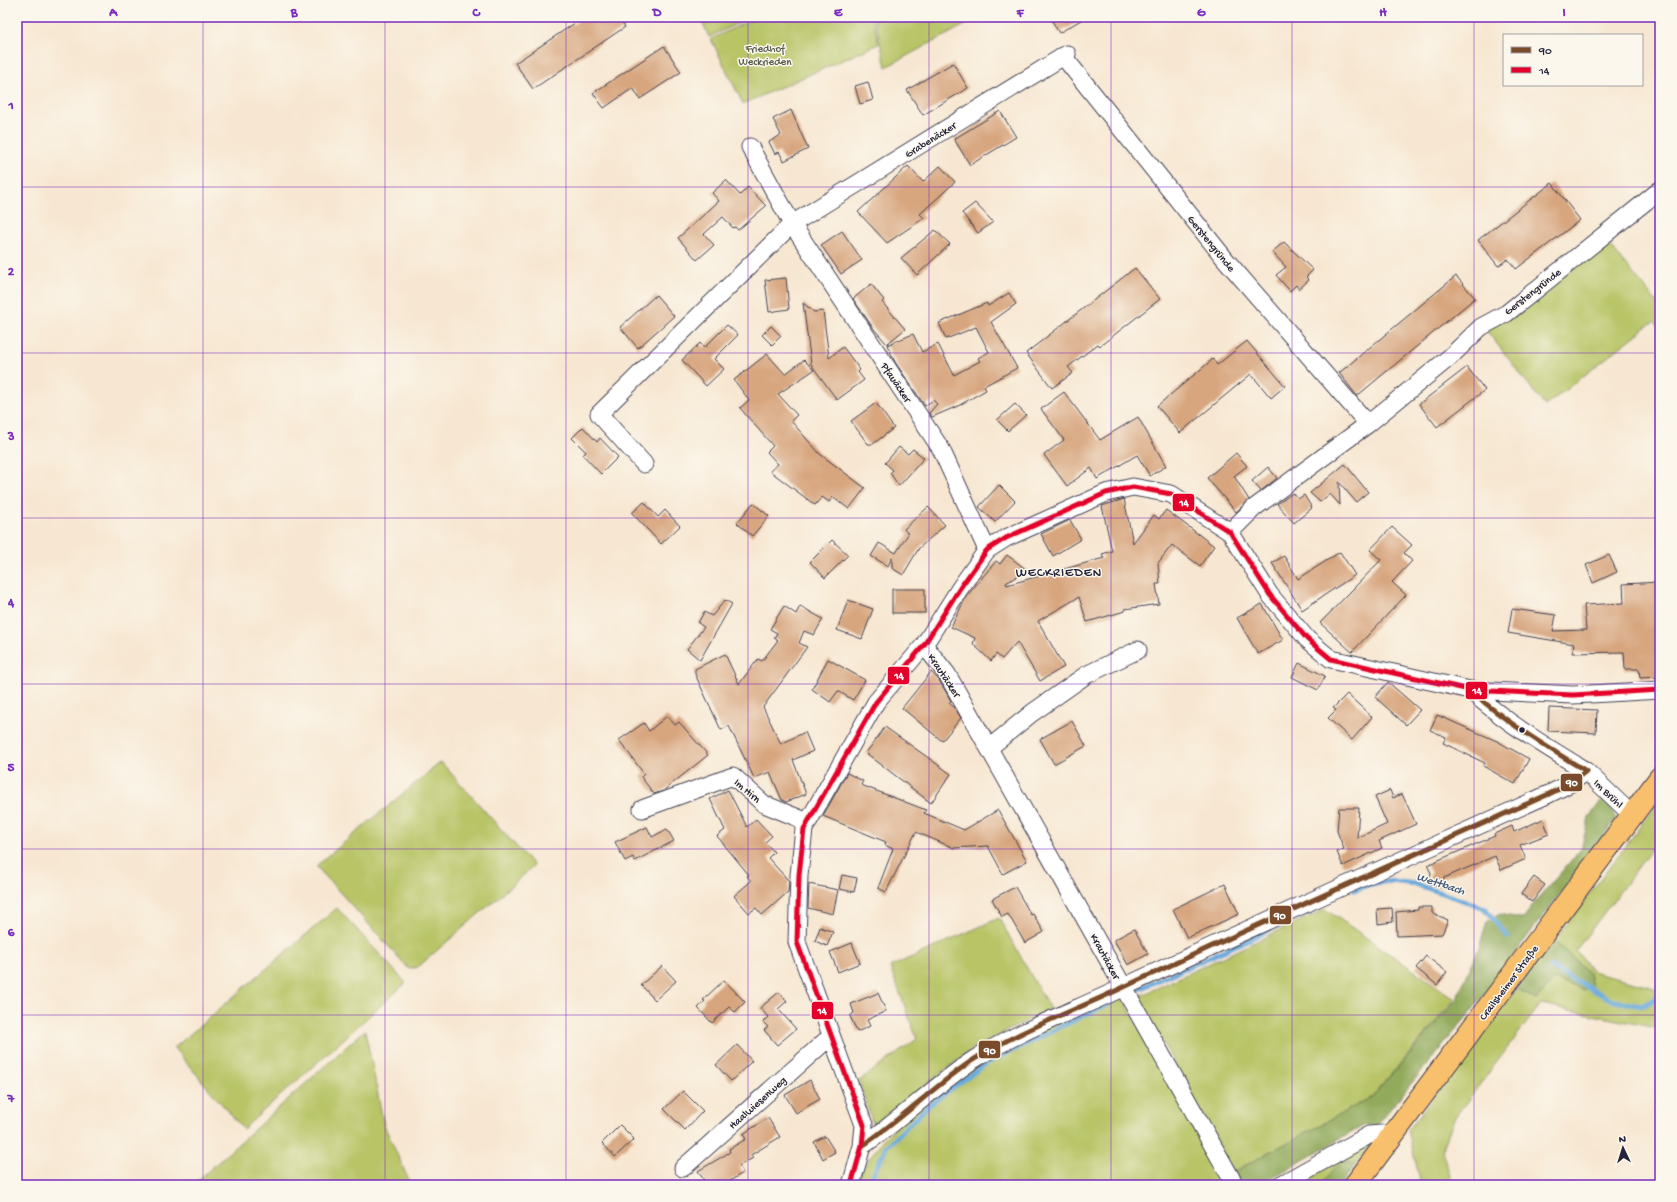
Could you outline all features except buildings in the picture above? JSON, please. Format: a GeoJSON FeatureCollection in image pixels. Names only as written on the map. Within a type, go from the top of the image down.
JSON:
{"type":"FeatureCollection","features":[{"type":"Feature","properties":{"kind":"main road","name":"Crailsheimer Straße"},"geometry":{"type":"LineString","coordinates":[[1355,1185],[1660,778]]}},
{"type":"Feature","properties":{"kind":"street","name":"Grabenäcker"},"geometry":{"type":"LineString","coordinates":[[792,224],[1065,55]]}},
{"type":"Feature","properties":{"kind":"street","name":"Gerstengründe"},"geometry":{"type":"LineString","coordinates":[[1065,55],[1225,259],[1368,424]]}},
{"type":"Feature","properties":{"kind":"street","name":"Pfauäcker"},"geometry":{"type":"LineString","coordinates":[[750,147],[792,224],[941,449],[987,550]]}},
{"type":"Feature","properties":{"kind":"street","name":"Gerstengründe"},"geometry":{"type":"LineString","coordinates":[[1230,532],[1254,508],[1368,424],[1450,357],[1481,327],[1507,313],[1660,190]]}},
{"type":"Feature","properties":{"kind":"street"},"geometry":{"type":"LineString","coordinates":[[644,464],[599,414],[792,224]]}},
{"type":"Feature","properties":{"kind":"street"},"geometry":{"type":"LineString","coordinates":[[851,1185],[862,1146],[864,1125],[797,942],[799,875],[804,829],[876,702],[924,645],[960,588],[987,550],[1006,538],[1071,507],[1106,493],[1133,487],[1171,494],[1230,532],[1270,595],[1307,639],[1331,659],[1470,690],[1573,694],[1660,690]]}},
{"type":"Feature","properties":{"kind":"street","name":"Krautäcker"},"geometry":{"type":"LineString","coordinates":[[924,645],[947,674],[1235,1185]]}},
{"type":"Feature","properties":{"kind":"street"},"geometry":{"type":"LineString","coordinates":[[989,748],[1032,713],[1086,675],[1138,650]]}},
{"type":"Feature","properties":{"kind":"street","name":"Im Brühl"},"geometry":{"type":"LineString","coordinates":[[1470,690],[1487,706],[1536,741],[1586,771],[1632,815]]}},
{"type":"Feature","properties":{"kind":"street","name":"Im Brühl"},"geometry":{"type":"LineString","coordinates":[[862,1146],[889,1128],[931,1090],[974,1060],[1028,1031],[1306,903],[1549,794],[1571,783],[1586,771]]}},
{"type":"Feature","properties":{"kind":"street","name":"Im Hirn"},"geometry":{"type":"LineString","coordinates":[[642,808],[733,776],[764,804],[808,822]]}},
{"type":"Feature","properties":{"kind":"street","name":"Haalwiesenweg"},"geometry":{"type":"LineString","coordinates":[[683,1168],[831,1036]]}},
{"type":"Feature","properties":{"kind":"street"},"geometry":{"type":"LineString","coordinates":[[1280,1185],[1369,1135],[1394,1133]]}},
{"type":"Feature","properties":{"kind":"green space"},"geometry":{"type":"Polygon","coordinates":[[[700,17],[751,17],[709,37],[700,17]]]}},
{"type":"Feature","properties":{"kind":"green space","name":"Friedhof Weckrieden"},"geometry":{"type":"Polygon","coordinates":[[[757,17],[872,17],[879,44],[743,104],[711,39],[757,17]]]}},
{"type":"Feature","properties":{"kind":"green space"},"geometry":{"type":"Polygon","coordinates":[[[874,17],[980,17],[886,67],[874,17]]]}},
{"type":"Feature","properties":{"kind":"green space"},"geometry":{"type":"Polygon","coordinates":[[[1606,241],[1660,306],[1660,328],[1654,321],[1545,406],[1487,331],[1606,241]]]}},
{"type":"Feature","properties":{"kind":"green space"},"geometry":{"type":"Polygon","coordinates":[[[441,762],[534,866],[418,967],[409,969],[316,866],[441,762]]]}},
{"type":"Feature","properties":{"kind":"green space"},"geometry":{"type":"Polygon","coordinates":[[[1605,795],[1616,819],[1470,1013],[1376,1126],[1365,1125],[1259,1185],[1242,1185],[1233,1172],[1372,1097],[1456,1000],[1479,948],[1487,921],[1500,914],[1524,919],[1532,906],[1581,849],[1589,818],[1605,795]]]}},
{"type":"Feature","properties":{"kind":"green space"},"geometry":{"type":"Polygon","coordinates":[[[1660,800],[1660,838],[1576,950],[1591,971],[1660,990],[1660,1029],[1541,1004],[1455,1117],[1442,1151],[1453,1185],[1421,1185],[1408,1130],[1517,989],[1536,1000],[1555,979],[1583,990],[1589,973],[1554,941],[1660,800]]]}},
{"type":"Feature","properties":{"kind":"green space"},"geometry":{"type":"Polygon","coordinates":[[[337,908],[406,983],[243,1129],[174,1048],[337,908]]]}},
{"type":"Feature","properties":{"kind":"green space"},"geometry":{"type":"Polygon","coordinates":[[[1325,909],[1455,999],[1372,1097],[1233,1172],[1138,997],[1325,909]]]}},
{"type":"Feature","properties":{"kind":"green space"},"geometry":{"type":"Polygon","coordinates":[[[999,918],[1050,1009],[974,1048],[873,1125],[859,1081],[917,1039],[890,967],[999,918]]]}},
{"type":"Feature","properties":{"kind":"green space"},"geometry":{"type":"Polygon","coordinates":[[[1554,941],[1589,973],[1592,986],[1583,990],[1555,979],[1536,1000],[1517,989],[1554,941]]]}},
{"type":"Feature","properties":{"kind":"green space"},"geometry":{"type":"Polygon","coordinates":[[[1113,993],[1125,1002],[1212,1158],[1225,1185],[857,1185],[863,1167],[885,1137],[951,1077],[1113,993]]]}},
{"type":"Feature","properties":{"kind":"green space"},"geometry":{"type":"Polygon","coordinates":[[[365,1030],[384,1125],[411,1185],[201,1185],[197,1181],[365,1030]]]}},
{"type":"Feature","properties":{"kind":"green space"},"geometry":{"type":"Polygon","coordinates":[[[1376,1140],[1356,1164],[1341,1161],[1319,1185],[1293,1185],[1376,1140]]]}},
{"type":"Feature","properties":{"kind":"green space"},"geometry":{"type":"Polygon","coordinates":[[[1341,1161],[1356,1164],[1340,1185],[1319,1185],[1341,1161]]]}},
{"type":"Feature","properties":{"kind":"waterway","name":"Wettbach"},"geometry":{"type":"LineString","coordinates":[[1354,890],[1374,883],[1392,881],[1415,884],[1485,908],[1508,937]]}},
{"type":"Feature","properties":{"kind":"waterway","name":"Wettbach"},"geometry":{"type":"LineString","coordinates":[[1137,990],[1313,910]]}},
{"type":"Feature","properties":{"kind":"waterway","name":"Wettbach"},"geometry":{"type":"LineString","coordinates":[[1550,967],[1614,1001],[1642,1006],[1660,996]]}},
{"type":"Feature","properties":{"kind":"waterway","name":"Wettbach"},"geometry":{"type":"LineString","coordinates":[[868,1185],[886,1147],[929,1105],[987,1063],[1112,1002]]}},
{"type":"Feature","properties":{"kind":"transit line","name":"14"},"geometry":{"type":"LineString","coordinates":[[851,1185],[862,1146],[864,1125],[797,942],[799,875],[804,829],[876,702],[924,645],[960,588],[987,550],[1006,538],[1106,493],[1133,487],[1171,494],[1230,532],[1270,595],[1307,639],[1331,659],[1470,690],[1573,695],[1660,690]]}},
{"type":"Feature","properties":{"kind":"transit line","name":"90"},"geometry":{"type":"LineString","coordinates":[[862,1146],[959,1070],[1009,1039],[1549,794],[1571,783],[1586,771],[1511,723],[1470,690]]}},
{"type":"Feature","properties":{"kind":"district","name":"WECKRIEDEN"},"geometry":{"type":"Point","coordinates":[1059,571]}}]}
